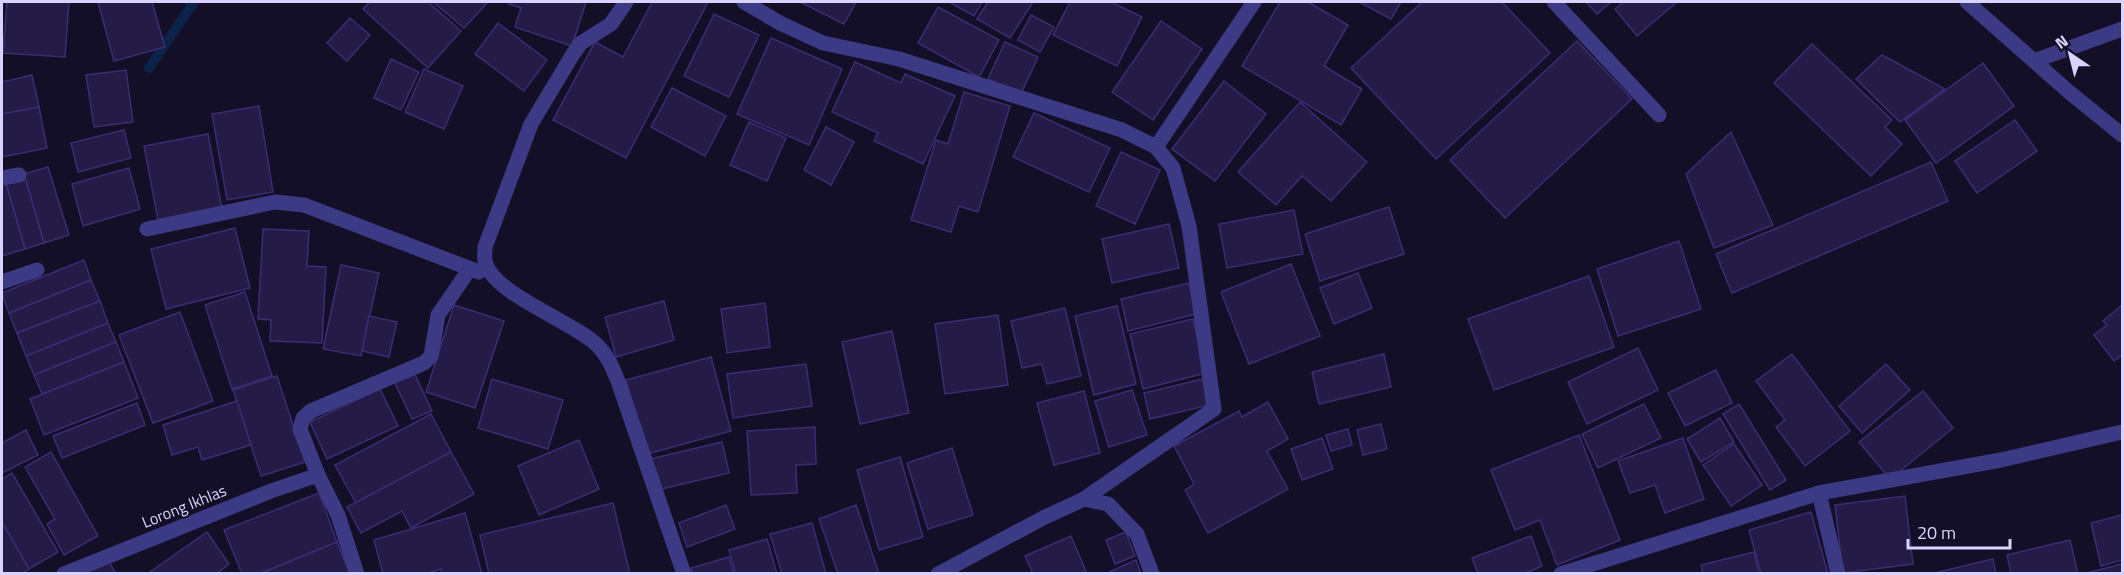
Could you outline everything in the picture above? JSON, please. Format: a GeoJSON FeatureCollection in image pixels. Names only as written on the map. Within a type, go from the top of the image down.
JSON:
{"type":"FeatureCollection","features":[{"type":"Feature","properties":{"kind":"street"},"geometry":{"type":"LineString","coordinates":[[626,2],[611,24],[577,48],[531,124],[485,247],[485,262],[493,276],[506,288],[585,335],[599,346],[609,360],[684,573]]}},
{"type":"Feature","properties":{"kind":"street"},"geometry":{"type":"LineString","coordinates":[[744,2],[823,44],[899,59],[1122,130],[1156,147],[1173,168],[1189,225],[1214,409],[1084,499],[938,573]]}},
{"type":"Feature","properties":{"kind":"street"},"geometry":{"type":"LineString","coordinates":[[1156,147],[1254,2]]}},
{"type":"Feature","properties":{"kind":"street"},"geometry":{"type":"LineString","coordinates":[[1554,2],[1659,115]]}},
{"type":"Feature","properties":{"kind":"street"},"geometry":{"type":"LineString","coordinates":[[1967,2],[2122,135]]}},
{"type":"Feature","properties":{"kind":"street"},"geometry":{"type":"LineString","coordinates":[[2034,61],[2122,29]]}},
{"type":"Feature","properties":{"kind":"street"},"geometry":{"type":"LineString","coordinates":[[2,177],[19,175]]}},
{"type":"Feature","properties":{"kind":"street"},"geometry":{"type":"LineString","coordinates":[[147,229],[275,202],[304,206],[469,270],[493,276]]}},
{"type":"Feature","properties":{"kind":"street"},"geometry":{"type":"LineString","coordinates":[[2,282],[37,270]]}},
{"type":"Feature","properties":{"kind":"street"},"geometry":{"type":"LineString","coordinates":[[357,573],[338,514],[318,475],[300,429],[303,418],[311,411],[424,363],[431,356],[438,315],[469,270]]}},
{"type":"Feature","properties":{"kind":"street"},"geometry":{"type":"LineString","coordinates":[[1561,573],[1819,493],[2001,460],[2122,432]]}},
{"type":"Feature","properties":{"kind":"street","name":"Lorong Ikhlas"},"geometry":{"type":"LineString","coordinates":[[64,573],[271,491],[318,475]]}},
{"type":"Feature","properties":{"kind":"street"},"geometry":{"type":"LineString","coordinates":[[1819,493],[1838,573]]}},
{"type":"Feature","properties":{"kind":"street"},"geometry":{"type":"LineString","coordinates":[[1084,499],[1108,504],[1137,534],[1152,573]]}},
{"type":"Feature","properties":{"kind":"building"},"geometry":{"type":"Polygon","coordinates":[[[7,2],[69,2],[65,57],[3,53],[7,2]]]}},
{"type":"Feature","properties":{"kind":"building"},"geometry":{"type":"Polygon","coordinates":[[[98,2],[152,2],[165,47],[114,61],[98,2]]]}},
{"type":"Feature","properties":{"kind":"building"},"geometry":{"type":"Polygon","coordinates":[[[370,2],[428,2],[461,31],[428,68],[363,9],[370,2]]]}},
{"type":"Feature","properties":{"kind":"building"},"geometry":{"type":"Polygon","coordinates":[[[433,2],[488,2],[464,28],[433,2]]]}},
{"type":"Feature","properties":{"kind":"building"},"geometry":{"type":"Polygon","coordinates":[[[510,2],[586,2],[572,46],[515,27],[521,8],[509,4],[510,2]]]}},
{"type":"Feature","properties":{"kind":"building"},"geometry":{"type":"Polygon","coordinates":[[[652,2],[708,2],[626,158],[553,120],[595,42],[623,57],[652,2]]]}},
{"type":"Feature","properties":{"kind":"building"},"geometry":{"type":"Polygon","coordinates":[[[800,2],[856,2],[844,24],[800,2]]]}},
{"type":"Feature","properties":{"kind":"building"},"geometry":{"type":"Polygon","coordinates":[[[949,2],[982,2],[974,16],[949,2]]]}},
{"type":"Feature","properties":{"kind":"building"},"geometry":{"type":"Polygon","coordinates":[[[988,2],[1033,2],[1010,38],[977,19],[988,2]]]}},
{"type":"Feature","properties":{"kind":"building"},"geometry":{"type":"Polygon","coordinates":[[[1070,2],[1111,2],[1142,17],[1117,66],[1053,35],[1070,2]]]}},
{"type":"Feature","properties":{"kind":"building"},"geometry":{"type":"Polygon","coordinates":[[[1280,2],[1308,2],[1348,25],[1324,66],[1362,89],[1341,125],[1242,66],[1280,2]]]}},
{"type":"Feature","properties":{"kind":"building"},"geometry":{"type":"Polygon","coordinates":[[[1359,2],[1401,2],[1391,19],[1359,2]]]}},
{"type":"Feature","properties":{"kind":"building"},"geometry":{"type":"Polygon","coordinates":[[[1422,2],[1502,2],[1550,53],[1436,159],[1351,68],[1422,2]]]}},
{"type":"Feature","properties":{"kind":"building"},"geometry":{"type":"Polygon","coordinates":[[[1586,2],[1611,2],[1597,14],[1586,2]]]}},
{"type":"Feature","properties":{"kind":"building"},"geometry":{"type":"Polygon","coordinates":[[[1624,2],[1677,2],[1637,36],[1615,9],[1624,2]]]}},
{"type":"Feature","properties":{"kind":"building"},"geometry":{"type":"Polygon","coordinates":[[[938,7],[999,40],[979,77],[918,43],[938,7]]]}},
{"type":"Feature","properties":{"kind":"building"},"geometry":{"type":"Polygon","coordinates":[[[714,14],[759,35],[729,97],[684,76],[714,14]]]}},
{"type":"Feature","properties":{"kind":"building"},"geometry":{"type":"Polygon","coordinates":[[[1031,15],[1054,27],[1040,52],[1018,40],[1031,15]]]}},
{"type":"Feature","properties":{"kind":"building"},"geometry":{"type":"Polygon","coordinates":[[[350,18],[370,35],[347,61],[327,43],[350,18]]]}},
{"type":"Feature","properties":{"kind":"building"},"geometry":{"type":"Polygon","coordinates":[[[1161,21],[1202,49],[1153,120],[1112,92],[1161,21]]]}},
{"type":"Feature","properties":{"kind":"building"},"geometry":{"type":"Polygon","coordinates":[[[498,23],[547,60],[524,91],[475,54],[498,23]]]}},
{"type":"Feature","properties":{"kind":"building"},"geometry":{"type":"Polygon","coordinates":[[[771,38],[842,69],[809,145],[737,114],[771,38]]]}},
{"type":"Feature","properties":{"kind":"building"},"geometry":{"type":"Polygon","coordinates":[[[1577,41],[1632,99],[1505,218],[1450,160],[1577,41]]]}},
{"type":"Feature","properties":{"kind":"building"},"geometry":{"type":"Polygon","coordinates":[[[1005,42],[1038,57],[1021,94],[988,79],[1005,42]]]}},
{"type":"Feature","properties":{"kind":"building"},"geometry":{"type":"Polygon","coordinates":[[[1812,44],[1892,120],[1885,127],[1902,144],[1871,176],[1774,83],[1812,44]]]}},
{"type":"Feature","properties":{"kind":"building"},"geometry":{"type":"Polygon","coordinates":[[[1882,55],[1945,89],[1900,122],[1856,79],[1882,55]]]}},
{"type":"Feature","properties":{"kind":"building"},"geometry":{"type":"Polygon","coordinates":[[[391,59],[419,72],[401,110],[374,98],[391,59]]]}},
{"type":"Feature","properties":{"kind":"building"},"geometry":{"type":"Polygon","coordinates":[[[855,62],[901,83],[905,74],[955,96],[923,164],[874,141],[878,133],[832,112],[855,62]]]}},
{"type":"Feature","properties":{"kind":"building"},"geometry":{"type":"Polygon","coordinates":[[[1983,63],[2014,106],[1936,163],[1905,120],[1983,63]]]}},
{"type":"Feature","properties":{"kind":"building"},"geometry":{"type":"Polygon","coordinates":[[[424,69],[463,86],[444,129],[405,112],[424,69]]]}},
{"type":"Feature","properties":{"kind":"building"},"geometry":{"type":"Polygon","coordinates":[[[126,70],[133,122],[94,127],[86,75],[126,70]]]}},
{"type":"Feature","properties":{"kind":"building"},"geometry":{"type":"Polygon","coordinates":[[[32,75],[39,107],[2,114],[2,82],[32,75]]]}},
{"type":"Feature","properties":{"kind":"building"},"geometry":{"type":"Polygon","coordinates":[[[1224,81],[1266,114],[1215,181],[1172,149],[1224,81]]]}},
{"type":"Feature","properties":{"kind":"building"},"geometry":{"type":"Polygon","coordinates":[[[672,88],[726,116],[705,156],[651,127],[672,88]]]}},
{"type":"Feature","properties":{"kind":"building"},"geometry":{"type":"Polygon","coordinates":[[[964,92],[1010,106],[978,212],[959,206],[951,232],[911,220],[936,140],[948,144],[964,92]]]}},
{"type":"Feature","properties":{"kind":"building"},"geometry":{"type":"Polygon","coordinates":[[[1300,102],[1367,162],[1331,201],[1302,176],[1276,205],[1238,172],[1300,102]]]}},
{"type":"Feature","properties":{"kind":"building"},"geometry":{"type":"Polygon","coordinates":[[[259,106],[273,192],[227,200],[212,114],[259,106]]]}},
{"type":"Feature","properties":{"kind":"building"},"geometry":{"type":"Polygon","coordinates":[[[39,107],[47,148],[2,157],[2,114],[39,107]]]}},
{"type":"Feature","properties":{"kind":"building"},"geometry":{"type":"Polygon","coordinates":[[[1034,113],[1110,148],[1089,192],[1013,157],[1034,113]]]}},
{"type":"Feature","properties":{"kind":"building"},"geometry":{"type":"Polygon","coordinates":[[[2015,120],[2037,151],[1977,193],[1955,161],[2015,120]]]}},
{"type":"Feature","properties":{"kind":"building"},"geometry":{"type":"Polygon","coordinates":[[[749,122],[786,138],[767,181],[730,165],[749,122]]]}},
{"type":"Feature","properties":{"kind":"building"},"geometry":{"type":"Polygon","coordinates":[[[826,127],[854,142],[831,185],[804,170],[826,127]]]}},
{"type":"Feature","properties":{"kind":"building"},"geometry":{"type":"Polygon","coordinates":[[[124,130],[131,158],[78,172],[71,143],[124,130]]]}},
{"type":"Feature","properties":{"kind":"building"},"geometry":{"type":"Polygon","coordinates":[[[1731,132],[1773,225],[1714,248],[1686,174],[1731,132]]]}},
{"type":"Feature","properties":{"kind":"building"},"geometry":{"type":"Polygon","coordinates":[[[208,134],[222,209],[158,220],[144,146],[208,134]]]}},
{"type":"Feature","properties":{"kind":"building"},"geometry":{"type":"Polygon","coordinates":[[[1121,152],[1160,170],[1135,224],[1096,206],[1121,152]]]}},
{"type":"Feature","properties":{"kind":"building"},"geometry":{"type":"Polygon","coordinates":[[[1931,162],[1948,201],[1732,293],[1716,254],[1931,162]]]}},
{"type":"Feature","properties":{"kind":"building"},"geometry":{"type":"Polygon","coordinates":[[[48,167],[69,235],[44,243],[24,174],[48,167]]]}},
{"type":"Feature","properties":{"kind":"building"},"geometry":{"type":"Polygon","coordinates":[[[129,168],[140,209],[83,226],[72,184],[129,168]]]}},
{"type":"Feature","properties":{"kind":"building"},"geometry":{"type":"Polygon","coordinates":[[[24,174],[44,243],[25,249],[5,180],[24,174]]]}},
{"type":"Feature","properties":{"kind":"building"},"geometry":{"type":"Polygon","coordinates":[[[5,180],[25,249],[2,256],[2,181],[5,180]]]}},
{"type":"Feature","properties":{"kind":"building"},"geometry":{"type":"Polygon","coordinates":[[[1389,207],[1404,254],[1320,281],[1305,234],[1389,207]]]}},
{"type":"Feature","properties":{"kind":"building"},"geometry":{"type":"Polygon","coordinates":[[[1294,210],[1303,254],[1227,268],[1219,224],[1294,210]]]}},
{"type":"Feature","properties":{"kind":"building"},"geometry":{"type":"Polygon","coordinates":[[[1169,224],[1179,268],[1112,283],[1102,239],[1169,224]]]}},
{"type":"Feature","properties":{"kind":"building"},"geometry":{"type":"Polygon","coordinates":[[[235,228],[250,288],[166,309],[151,249],[235,228]]]}},
{"type":"Feature","properties":{"kind":"building"},"geometry":{"type":"Polygon","coordinates":[[[263,229],[309,231],[307,266],[326,267],[322,343],[270,341],[271,320],[258,319],[263,229]]]}},
{"type":"Feature","properties":{"kind":"building"},"geometry":{"type":"Polygon","coordinates":[[[1679,241],[1701,309],[1618,336],[1597,269],[1679,241]]]}},
{"type":"Feature","properties":{"kind":"building"},"geometry":{"type":"Polygon","coordinates":[[[84,260],[91,280],[9,313],[2,293],[84,260]]]}},
{"type":"Feature","properties":{"kind":"building"},"geometry":{"type":"Polygon","coordinates":[[[1291,264],[1320,336],[1249,364],[1221,292],[1291,264]]]}},
{"type":"Feature","properties":{"kind":"building"},"geometry":{"type":"Polygon","coordinates":[[[341,265],[379,273],[361,356],[323,349],[341,265]]]}},
{"type":"Feature","properties":{"kind":"building"},"geometry":{"type":"Polygon","coordinates":[[[1358,273],[1372,308],[1334,324],[1320,288],[1358,273]]]}},
{"type":"Feature","properties":{"kind":"building"},"geometry":{"type":"Polygon","coordinates":[[[1589,276],[1614,347],[1494,390],[1468,319],[1589,276]]]}},
{"type":"Feature","properties":{"kind":"building"},"geometry":{"type":"Polygon","coordinates":[[[91,280],[100,301],[17,333],[9,313],[91,280]]]}},
{"type":"Feature","properties":{"kind":"building"},"geometry":{"type":"Polygon","coordinates":[[[1189,283],[1196,314],[1128,331],[1121,299],[1189,283]]]}},
{"type":"Feature","properties":{"kind":"building"},"geometry":{"type":"Polygon","coordinates":[[[245,292],[272,376],[232,389],[205,305],[245,292]]]}},
{"type":"Feature","properties":{"kind":"building"},"geometry":{"type":"Polygon","coordinates":[[[100,301],[108,323],[26,356],[17,333],[100,301]]]}},
{"type":"Feature","properties":{"kind":"building"},"geometry":{"type":"Polygon","coordinates":[[[664,301],[674,340],[616,357],[605,317],[664,301]]]}},
{"type":"Feature","properties":{"kind":"building"},"geometry":{"type":"Polygon","coordinates":[[[765,303],[770,347],[727,353],[721,309],[765,303]]]}},
{"type":"Feature","properties":{"kind":"building"},"geometry":{"type":"Polygon","coordinates":[[[454,305],[504,321],[475,408],[426,392],[454,305]]]}},
{"type":"Feature","properties":{"kind":"building"},"geometry":{"type":"Polygon","coordinates":[[[2122,305],[2122,355],[2114,361],[2094,335],[2107,325],[2103,321],[2122,305]]]}},
{"type":"Feature","properties":{"kind":"building"},"geometry":{"type":"Polygon","coordinates":[[[1117,306],[1136,384],[1094,395],[1075,316],[1117,306]]]}},
{"type":"Feature","properties":{"kind":"building"},"geometry":{"type":"Polygon","coordinates":[[[1065,308],[1081,376],[1047,384],[1042,364],[1022,368],[1011,321],[1065,308]]]}},
{"type":"Feature","properties":{"kind":"building"},"geometry":{"type":"Polygon","coordinates":[[[180,312],[213,401],[153,423],[119,335],[180,312]]]}},
{"type":"Feature","properties":{"kind":"building"},"geometry":{"type":"Polygon","coordinates":[[[998,315],[1008,385],[945,394],[935,324],[998,315]]]}},
{"type":"Feature","properties":{"kind":"building"},"geometry":{"type":"Polygon","coordinates":[[[369,316],[397,322],[389,357],[362,351],[369,316]]]}},
{"type":"Feature","properties":{"kind":"building"},"geometry":{"type":"Polygon","coordinates":[[[1193,319],[1206,373],[1143,389],[1130,334],[1193,319]]]}},
{"type":"Feature","properties":{"kind":"building"},"geometry":{"type":"Polygon","coordinates":[[[108,323],[116,342],[34,375],[26,356],[108,323]]]}},
{"type":"Feature","properties":{"kind":"building"},"geometry":{"type":"Polygon","coordinates":[[[892,331],[909,413],[860,424],[842,342],[892,331]]]}},
{"type":"Feature","properties":{"kind":"building"},"geometry":{"type":"Polygon","coordinates":[[[116,342],[124,362],[42,394],[34,375],[116,342]]]}},
{"type":"Feature","properties":{"kind":"building"},"geometry":{"type":"Polygon","coordinates":[[[1638,348],[1658,390],[1587,424],[1568,382],[1638,348]]]}},
{"type":"Feature","properties":{"kind":"building"},"geometry":{"type":"Polygon","coordinates":[[[1384,354],[1391,387],[1319,404],[1312,372],[1384,354]]]}},
{"type":"Feature","properties":{"kind":"building"},"geometry":{"type":"Polygon","coordinates":[[[1792,354],[1850,431],[1805,466],[1776,427],[1785,420],[1756,381],[1792,354]]]}},
{"type":"Feature","properties":{"kind":"building"},"geometry":{"type":"Polygon","coordinates":[[[711,357],[731,431],[647,454],[626,380],[711,357]]]}},
{"type":"Feature","properties":{"kind":"building"},"geometry":{"type":"Polygon","coordinates":[[[124,362],[138,398],[44,435],[30,399],[124,362]]]}},
{"type":"Feature","properties":{"kind":"building"},"geometry":{"type":"Polygon","coordinates":[[[806,364],[812,406],[733,418],[727,374],[806,364]]]}},
{"type":"Feature","properties":{"kind":"building"},"geometry":{"type":"Polygon","coordinates":[[[1886,364],[1910,390],[1862,433],[1839,406],[1886,364]]]}},
{"type":"Feature","properties":{"kind":"building"},"geometry":{"type":"Polygon","coordinates":[[[1716,370],[1732,403],[1685,426],[1668,393],[1716,370]]]}},
{"type":"Feature","properties":{"kind":"building"},"geometry":{"type":"Polygon","coordinates":[[[414,372],[432,411],[412,419],[394,381],[414,372]]]}},
{"type":"Feature","properties":{"kind":"building"},"geometry":{"type":"Polygon","coordinates":[[[277,376],[305,462],[261,476],[233,390],[277,376]]]}},
{"type":"Feature","properties":{"kind":"building"},"geometry":{"type":"Polygon","coordinates":[[[1207,378],[1213,404],[1150,419],[1144,393],[1207,378]]]}},
{"type":"Feature","properties":{"kind":"building"},"geometry":{"type":"Polygon","coordinates":[[[492,379],[563,400],[548,449],[478,428],[492,379]]]}},
{"type":"Feature","properties":{"kind":"building"},"geometry":{"type":"Polygon","coordinates":[[[380,389],[398,426],[327,459],[310,422],[380,389]]]}},
{"type":"Feature","properties":{"kind":"building"},"geometry":{"type":"Polygon","coordinates":[[[1132,390],[1147,435],[1109,447],[1095,401],[1132,390]]]}},
{"type":"Feature","properties":{"kind":"building"},"geometry":{"type":"Polygon","coordinates":[[[1084,391],[1100,453],[1054,465],[1037,403],[1084,391]]]}},
{"type":"Feature","properties":{"kind":"building"},"geometry":{"type":"Polygon","coordinates":[[[1923,391],[1953,428],[1890,479],[1859,442],[1923,391]]]}},
{"type":"Feature","properties":{"kind":"building"},"geometry":{"type":"Polygon","coordinates":[[[237,401],[251,445],[202,460],[198,447],[172,455],[163,425],[237,401]]]}},
{"type":"Feature","properties":{"kind":"building"},"geometry":{"type":"Polygon","coordinates":[[[1268,402],[1288,439],[1267,451],[1288,489],[1208,533],[1185,490],[1194,484],[1174,446],[1239,411],[1242,417],[1268,402]]]}},
{"type":"Feature","properties":{"kind":"building"},"geometry":{"type":"Polygon","coordinates":[[[137,403],[145,425],[62,458],[53,436],[137,403]]]}},
{"type":"Feature","properties":{"kind":"building"},"geometry":{"type":"Polygon","coordinates":[[[1644,404],[1661,438],[1598,468],[1582,434],[1644,404]]]}},
{"type":"Feature","properties":{"kind":"building"},"geometry":{"type":"Polygon","coordinates":[[[1739,404],[1786,480],[1770,490],[1723,414],[1739,404]]]}},
{"type":"Feature","properties":{"kind":"building"},"geometry":{"type":"Polygon","coordinates":[[[431,414],[451,452],[356,503],[335,465],[431,414]]]}},
{"type":"Feature","properties":{"kind":"building"},"geometry":{"type":"Polygon","coordinates":[[[1720,418],[1734,442],[1701,462],[1687,439],[1720,418]]]}},
{"type":"Feature","properties":{"kind":"building"},"geometry":{"type":"Polygon","coordinates":[[[1381,424],[1387,449],[1363,455],[1357,430],[1381,424]]]}},
{"type":"Feature","properties":{"kind":"building"},"geometry":{"type":"Polygon","coordinates":[[[815,427],[816,464],[796,465],[797,493],[751,495],[747,431],[815,427]]]}},
{"type":"Feature","properties":{"kind":"building"},"geometry":{"type":"Polygon","coordinates":[[[1348,429],[1352,445],[1331,451],[1326,435],[1348,429]]]}},
{"type":"Feature","properties":{"kind":"building"},"geometry":{"type":"Polygon","coordinates":[[[26,430],[38,455],[2,473],[2,443],[26,430]]]}},
{"type":"Feature","properties":{"kind":"building"},"geometry":{"type":"Polygon","coordinates":[[[1579,435],[1620,540],[1557,565],[1540,520],[1515,530],[1491,470],[1579,435]]]}},
{"type":"Feature","properties":{"kind":"building"},"geometry":{"type":"Polygon","coordinates":[[[1322,438],[1333,469],[1302,480],[1291,449],[1322,438]]]}},
{"type":"Feature","properties":{"kind":"building"},"geometry":{"type":"Polygon","coordinates":[[[1683,438],[1704,499],[1665,513],[1655,485],[1630,493],[1618,461],[1683,438]]]}},
{"type":"Feature","properties":{"kind":"building"},"geometry":{"type":"Polygon","coordinates":[[[579,440],[599,489],[539,515],[518,466],[579,440]]]}},
{"type":"Feature","properties":{"kind":"building"},"geometry":{"type":"Polygon","coordinates":[[[722,442],[729,473],[657,490],[650,459],[722,442]]]}},
{"type":"Feature","properties":{"kind":"building"},"geometry":{"type":"Polygon","coordinates":[[[1734,444],[1762,485],[1731,506],[1703,465],[1734,444]]]}},
{"type":"Feature","properties":{"kind":"building"},"geometry":{"type":"Polygon","coordinates":[[[952,448],[973,515],[928,529],[907,463],[952,448]]]}},
{"type":"Feature","properties":{"kind":"building"},"geometry":{"type":"Polygon","coordinates":[[[51,452],[98,536],[64,555],[47,524],[55,519],[25,467],[51,452]]]}},
{"type":"Feature","properties":{"kind":"building"},"geometry":{"type":"Polygon","coordinates":[[[451,452],[474,494],[411,528],[402,511],[361,533],[347,507],[451,452]]]}},
{"type":"Feature","properties":{"kind":"building"},"geometry":{"type":"Polygon","coordinates":[[[900,457],[923,537],[879,550],[857,470],[900,457]]]}},
{"type":"Feature","properties":{"kind":"building"},"geometry":{"type":"Polygon","coordinates":[[[12,473],[58,552],[29,569],[2,522],[2,479],[12,473]]]}},
{"type":"Feature","properties":{"kind":"building"},"geometry":{"type":"Polygon","coordinates":[[[319,493],[337,542],[259,574],[242,574],[224,530],[319,493]]]}},
{"type":"Feature","properties":{"kind":"building"},"geometry":{"type":"Polygon","coordinates":[[[1905,496],[1913,564],[1843,573],[1835,505],[1905,496]]]}},
{"type":"Feature","properties":{"kind":"building"},"geometry":{"type":"Polygon","coordinates":[[[613,503],[630,574],[489,574],[480,535],[613,503]]]}},
{"type":"Feature","properties":{"kind":"building"},"geometry":{"type":"Polygon","coordinates":[[[726,505],[735,529],[687,547],[679,523],[726,505]]]}},
{"type":"Feature","properties":{"kind":"building"},"geometry":{"type":"Polygon","coordinates":[[[856,505],[879,574],[838,574],[819,519],[856,505]]]}},
{"type":"Feature","properties":{"kind":"building"},"geometry":{"type":"Polygon","coordinates":[[[1811,512],[1828,574],[1761,574],[1749,530],[1811,512]]]}},
{"type":"Feature","properties":{"kind":"building"},"geometry":{"type":"Polygon","coordinates":[[[465,513],[482,574],[442,574],[441,569],[424,574],[383,574],[374,540],[465,513]]]}},
{"type":"Feature","properties":{"kind":"building"},"geometry":{"type":"Polygon","coordinates":[[[2122,515],[2122,560],[2101,566],[2091,523],[2122,515]]]}},
{"type":"Feature","properties":{"kind":"building"},"geometry":{"type":"Polygon","coordinates":[[[2,522],[29,569],[21,574],[2,574],[2,522]]]}},
{"type":"Feature","properties":{"kind":"building"},"geometry":{"type":"Polygon","coordinates":[[[812,523],[826,574],[782,574],[770,534],[812,523]]]}},
{"type":"Feature","properties":{"kind":"building"},"geometry":{"type":"Polygon","coordinates":[[[207,532],[229,564],[216,574],[147,574],[207,532]]]}},
{"type":"Feature","properties":{"kind":"building"},"geometry":{"type":"Polygon","coordinates":[[[1126,532],[1135,556],[1115,564],[1106,540],[1126,532]]]}},
{"type":"Feature","properties":{"kind":"building"},"geometry":{"type":"Polygon","coordinates":[[[1071,536],[1087,574],[1033,574],[1025,556],[1071,536]]]}},
{"type":"Feature","properties":{"kind":"building"},"geometry":{"type":"Polygon","coordinates":[[[1531,536],[1542,566],[1523,574],[1478,574],[1472,558],[1531,536]]]}},
{"type":"Feature","properties":{"kind":"building"},"geometry":{"type":"Polygon","coordinates":[[[767,539],[777,574],[736,574],[729,550],[767,539]]]}},
{"type":"Feature","properties":{"kind":"building"},"geometry":{"type":"Polygon","coordinates":[[[2070,540],[2078,574],[2011,574],[2007,555],[2070,540]]]}},
{"type":"Feature","properties":{"kind":"building"},"geometry":{"type":"Polygon","coordinates":[[[337,542],[350,574],[259,574],[337,542]]]}},
{"type":"Feature","properties":{"kind":"building"},"geometry":{"type":"Polygon","coordinates":[[[1754,552],[1759,574],[1703,574],[1701,565],[1754,552]]]}},
{"type":"Feature","properties":{"kind":"building"},"geometry":{"type":"Polygon","coordinates":[[[729,557],[734,574],[693,574],[691,568],[729,557]]]}},
{"type":"Feature","properties":{"kind":"building"},"geometry":{"type":"Polygon","coordinates":[[[1993,559],[1996,574],[1938,574],[1938,572],[1993,559]]]}},
{"type":"Feature","properties":{"kind":"building"},"geometry":{"type":"Polygon","coordinates":[[[108,560],[116,574],[85,574],[108,560]]]}},
{"type":"Feature","properties":{"kind":"building"},"geometry":{"type":"Polygon","coordinates":[[[1136,560],[1141,574],[1105,574],[1136,560]]]}},
{"type":"Feature","properties":{"kind":"building"},"geometry":{"type":"Polygon","coordinates":[[[2122,564],[2122,574],[2086,574],[2086,573],[2122,564]]]}},
{"type":"Feature","properties":{"kind":"waterway"},"geometry":{"type":"LineString","coordinates":[[149,68],[194,2]]}}]}
